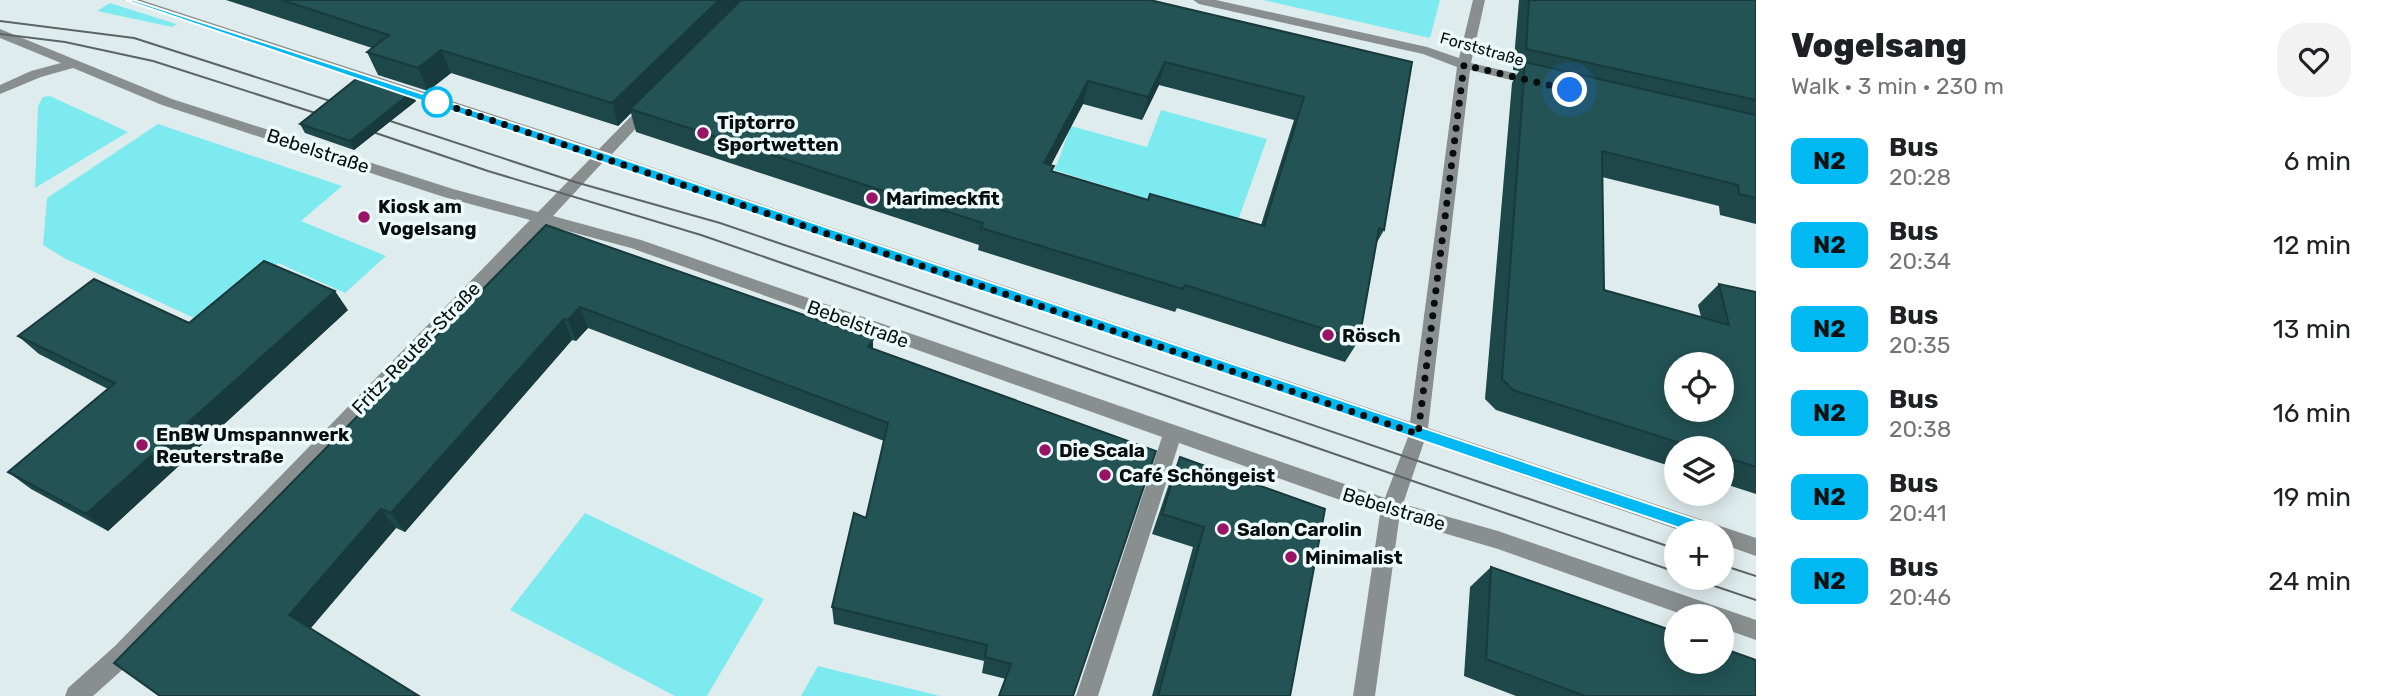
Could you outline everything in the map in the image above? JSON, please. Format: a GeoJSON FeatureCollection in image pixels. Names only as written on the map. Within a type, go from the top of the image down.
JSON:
{"type":"FeatureCollection","features":[{"type":"Feature","properties":{"kind":"street"},"geometry":{"type":"LineString","coordinates":[[130,0],[601,155],[1676,520]]}},
{"type":"Feature","properties":{"kind":"street","name":"Forststraße"},"geometry":{"type":"LineString","coordinates":[[1199,0],[1427,51],[1464,65],[1557,87]]}},
{"type":"Feature","properties":{"kind":"street"},"geometry":{"type":"LineString","coordinates":[[1364,696],[1391,509],[1418,434],[1464,65],[1479,0]]}},
{"type":"Feature","properties":{"kind":"street","name":"Bebelstraße"},"geometry":{"type":"LineString","coordinates":[[0,33],[167,102],[449,193],[635,244],[1391,509],[1498,540],[1682,604]]}},
{"type":"Feature","properties":{"kind":"street"},"geometry":{"type":"LineString","coordinates":[[0,90],[36,75],[74,64]]}},
{"type":"Feature","properties":{"kind":"street","name":"Fritz-Reuter-Straße"},"geometry":{"type":"LineString","coordinates":[[76,696],[123,654],[659,96]]}},
{"type":"Feature","properties":{"kind":"street"},"geometry":{"type":"LineString","coordinates":[[1087,696],[1172,433]]}},
{"type":"Feature","properties":{"kind":"street"},"geometry":{"type":"LineString","coordinates":[[1734,540],[1756,547]]}},
{"type":"Feature","properties":{"kind":"street"},"geometry":{"type":"LineString","coordinates":[[1734,622],[1756,630]]}},
{"type":"Feature","properties":{"kind":"shaded area"},"geometry":{"type":"Polygon","coordinates":[[[1263,0],[1440,0],[1430,38],[1263,0]]]}},
{"type":"Feature","properties":{"kind":"shaded area"},"geometry":{"type":"Polygon","coordinates":[[[110,3],[177,24],[172,27],[97,11],[110,3]]]}},
{"type":"Feature","properties":{"kind":"shaded area"},"geometry":{"type":"Polygon","coordinates":[[[50,96],[128,132],[35,188],[38,106],[43,97],[50,96]]]}},
{"type":"Feature","properties":{"kind":"shaded area"},"geometry":{"type":"Polygon","coordinates":[[[1161,110],[1267,139],[1236,226],[1054,170],[1071,126],[1147,147],[1161,110]]]}},
{"type":"Feature","properties":{"kind":"shaded area"},"geometry":{"type":"Polygon","coordinates":[[[158,124],[342,186],[301,221],[386,256],[345,293],[278,263],[205,323],[64,258],[43,245],[47,198],[158,124]]]}},
{"type":"Feature","properties":{"kind":"shaded area"},"geometry":{"type":"Polygon","coordinates":[[[585,513],[764,599],[707,696],[675,696],[510,610],[585,513]]]}},
{"type":"Feature","properties":{"kind":"shaded area"},"geometry":{"type":"Polygon","coordinates":[[[818,666],[940,696],[801,696],[818,666]]]}},
{"type":"Feature","properties":{"kind":"building"},"geometry":{"type":"Polygon","coordinates":[[[282,0],[719,0],[612,103],[441,50],[418,68],[367,52],[389,35],[282,0]]]}},
{"type":"Feature","properties":{"kind":"building"},"geometry":{"type":"Polygon","coordinates":[[[741,0],[1150,0],[1412,62],[1384,230],[1379,228],[1359,340],[1185,285],[1183,289],[981,228],[983,223],[630,109],[741,0]],[[1165,62],[1148,97],[1088,81],[1044,163],[1054,166],[1051,171],[1148,200],[1150,194],[1264,226],[1304,97],[1165,62]]]}},
{"type":"Feature","properties":{"kind":"building"},"geometry":{"type":"Polygon","coordinates":[[[1529,0],[1756,0],[1756,100],[1526,49],[1529,0]]]}},
{"type":"Feature","properties":{"kind":"building"},"geometry":{"type":"Polygon","coordinates":[[[1525,62],[1756,115],[1756,198],[1739,194],[1738,185],[1602,151],[1604,290],[1729,325],[1719,284],[1756,292],[1756,467],[1734,460],[1734,436],[1664,438],[1513,390],[1502,379],[1525,62]]]}},
{"type":"Feature","properties":{"kind":"building"},"geometry":{"type":"Polygon","coordinates":[[[361,75],[412,92],[350,141],[300,124],[361,75]]]}},
{"type":"Feature","properties":{"kind":"building"},"geometry":{"type":"Polygon","coordinates":[[[546,225],[873,339],[868,347],[1156,451],[1073,696],[999,696],[1011,664],[985,657],[987,645],[832,607],[854,513],[866,518],[888,423],[580,307],[568,320],[564,319],[391,513],[381,509],[289,615],[419,696],[160,696],[114,663],[546,225]]]}},
{"type":"Feature","properties":{"kind":"building","name":"EnBW Umspannwerk Reuterstraße"},"geometry":{"type":"Polygon","coordinates":[[[264,261],[335,291],[86,514],[8,472],[115,383],[18,336],[94,279],[189,323],[264,261]]]}},
{"type":"Feature","properties":{"kind":"building"},"geometry":{"type":"Polygon","coordinates":[[[1180,457],[1325,509],[1290,696],[1158,696],[1204,527],[1162,514],[1180,457]]]}},
{"type":"Feature","properties":{"kind":"building"},"geometry":{"type":"Polygon","coordinates":[[[1491,567],[1664,628],[1664,674],[1734,674],[1734,652],[1756,660],[1756,696],[1585,696],[1486,659],[1491,567]]]}},
{"type":"Feature","properties":{"kind":"tram line"},"geometry":{"type":"LineString","coordinates":[[0,21],[134,38],[349,107]]}},
{"type":"Feature","properties":{"kind":"tram line"},"geometry":{"type":"LineString","coordinates":[[0,34],[65,42],[153,61],[331,118]]}},
{"type":"Feature","properties":{"kind":"tram line"},"geometry":{"type":"LineString","coordinates":[[372,115],[575,182],[720,223],[1664,545]]}},
{"type":"Feature","properties":{"kind":"tram line"},"geometry":{"type":"LineString","coordinates":[[358,127],[488,171],[701,235],[1664,568]]}},
{"type":"Feature","properties":{"kind":"tram line"},"geometry":{"type":"LineString","coordinates":[[1734,569],[1756,576]]}},
{"type":"Feature","properties":{"kind":"tram line"},"geometry":{"type":"LineString","coordinates":[[1726,590],[1756,600]]}},
{"type":"Feature","properties":{"kind":"bus line","name":"N2"},"geometry":{"type":"LineString","coordinates":[[129,0],[601,155],[1676,520]]}},
{"type":"Feature","properties":{"kind":"place","name":"Tiptorro Sportwetten"},"geometry":{"type":"Point","coordinates":[703,133]}},
{"type":"Feature","properties":{"kind":"place","name":"Marimeckfit"},"geometry":{"type":"Point","coordinates":[872,198]}},
{"type":"Feature","properties":{"kind":"place","name":"Kiosk am Vogelsang"},"geometry":{"type":"Point","coordinates":[364,217]}},
{"type":"Feature","properties":{"kind":"place","name":"Rösch"},"geometry":{"type":"Point","coordinates":[1328,335]}},
{"type":"Feature","properties":{"kind":"place","name":"EnBW Umspannwerk Reuterstraße"},"geometry":{"type":"Point","coordinates":[142,445]}},
{"type":"Feature","properties":{"kind":"place","name":"Die Scala"},"geometry":{"type":"Point","coordinates":[1045,450]}},
{"type":"Feature","properties":{"kind":"place","name":"Café Schöngeist"},"geometry":{"type":"Point","coordinates":[1105,475]}},
{"type":"Feature","properties":{"kind":"place","name":"Salon Carolin"},"geometry":{"type":"Point","coordinates":[1223,529]}},
{"type":"Feature","properties":{"kind":"place","name":"Minimalist"},"geometry":{"type":"Point","coordinates":[1291,557]}},
{"type":"Feature","properties":{"kind":"route"},"geometry":{"type":"LineString","coordinates":[[437,102],[429,99],[601,155],[1418,434],[1464,65],[1570,90]]}}]}
